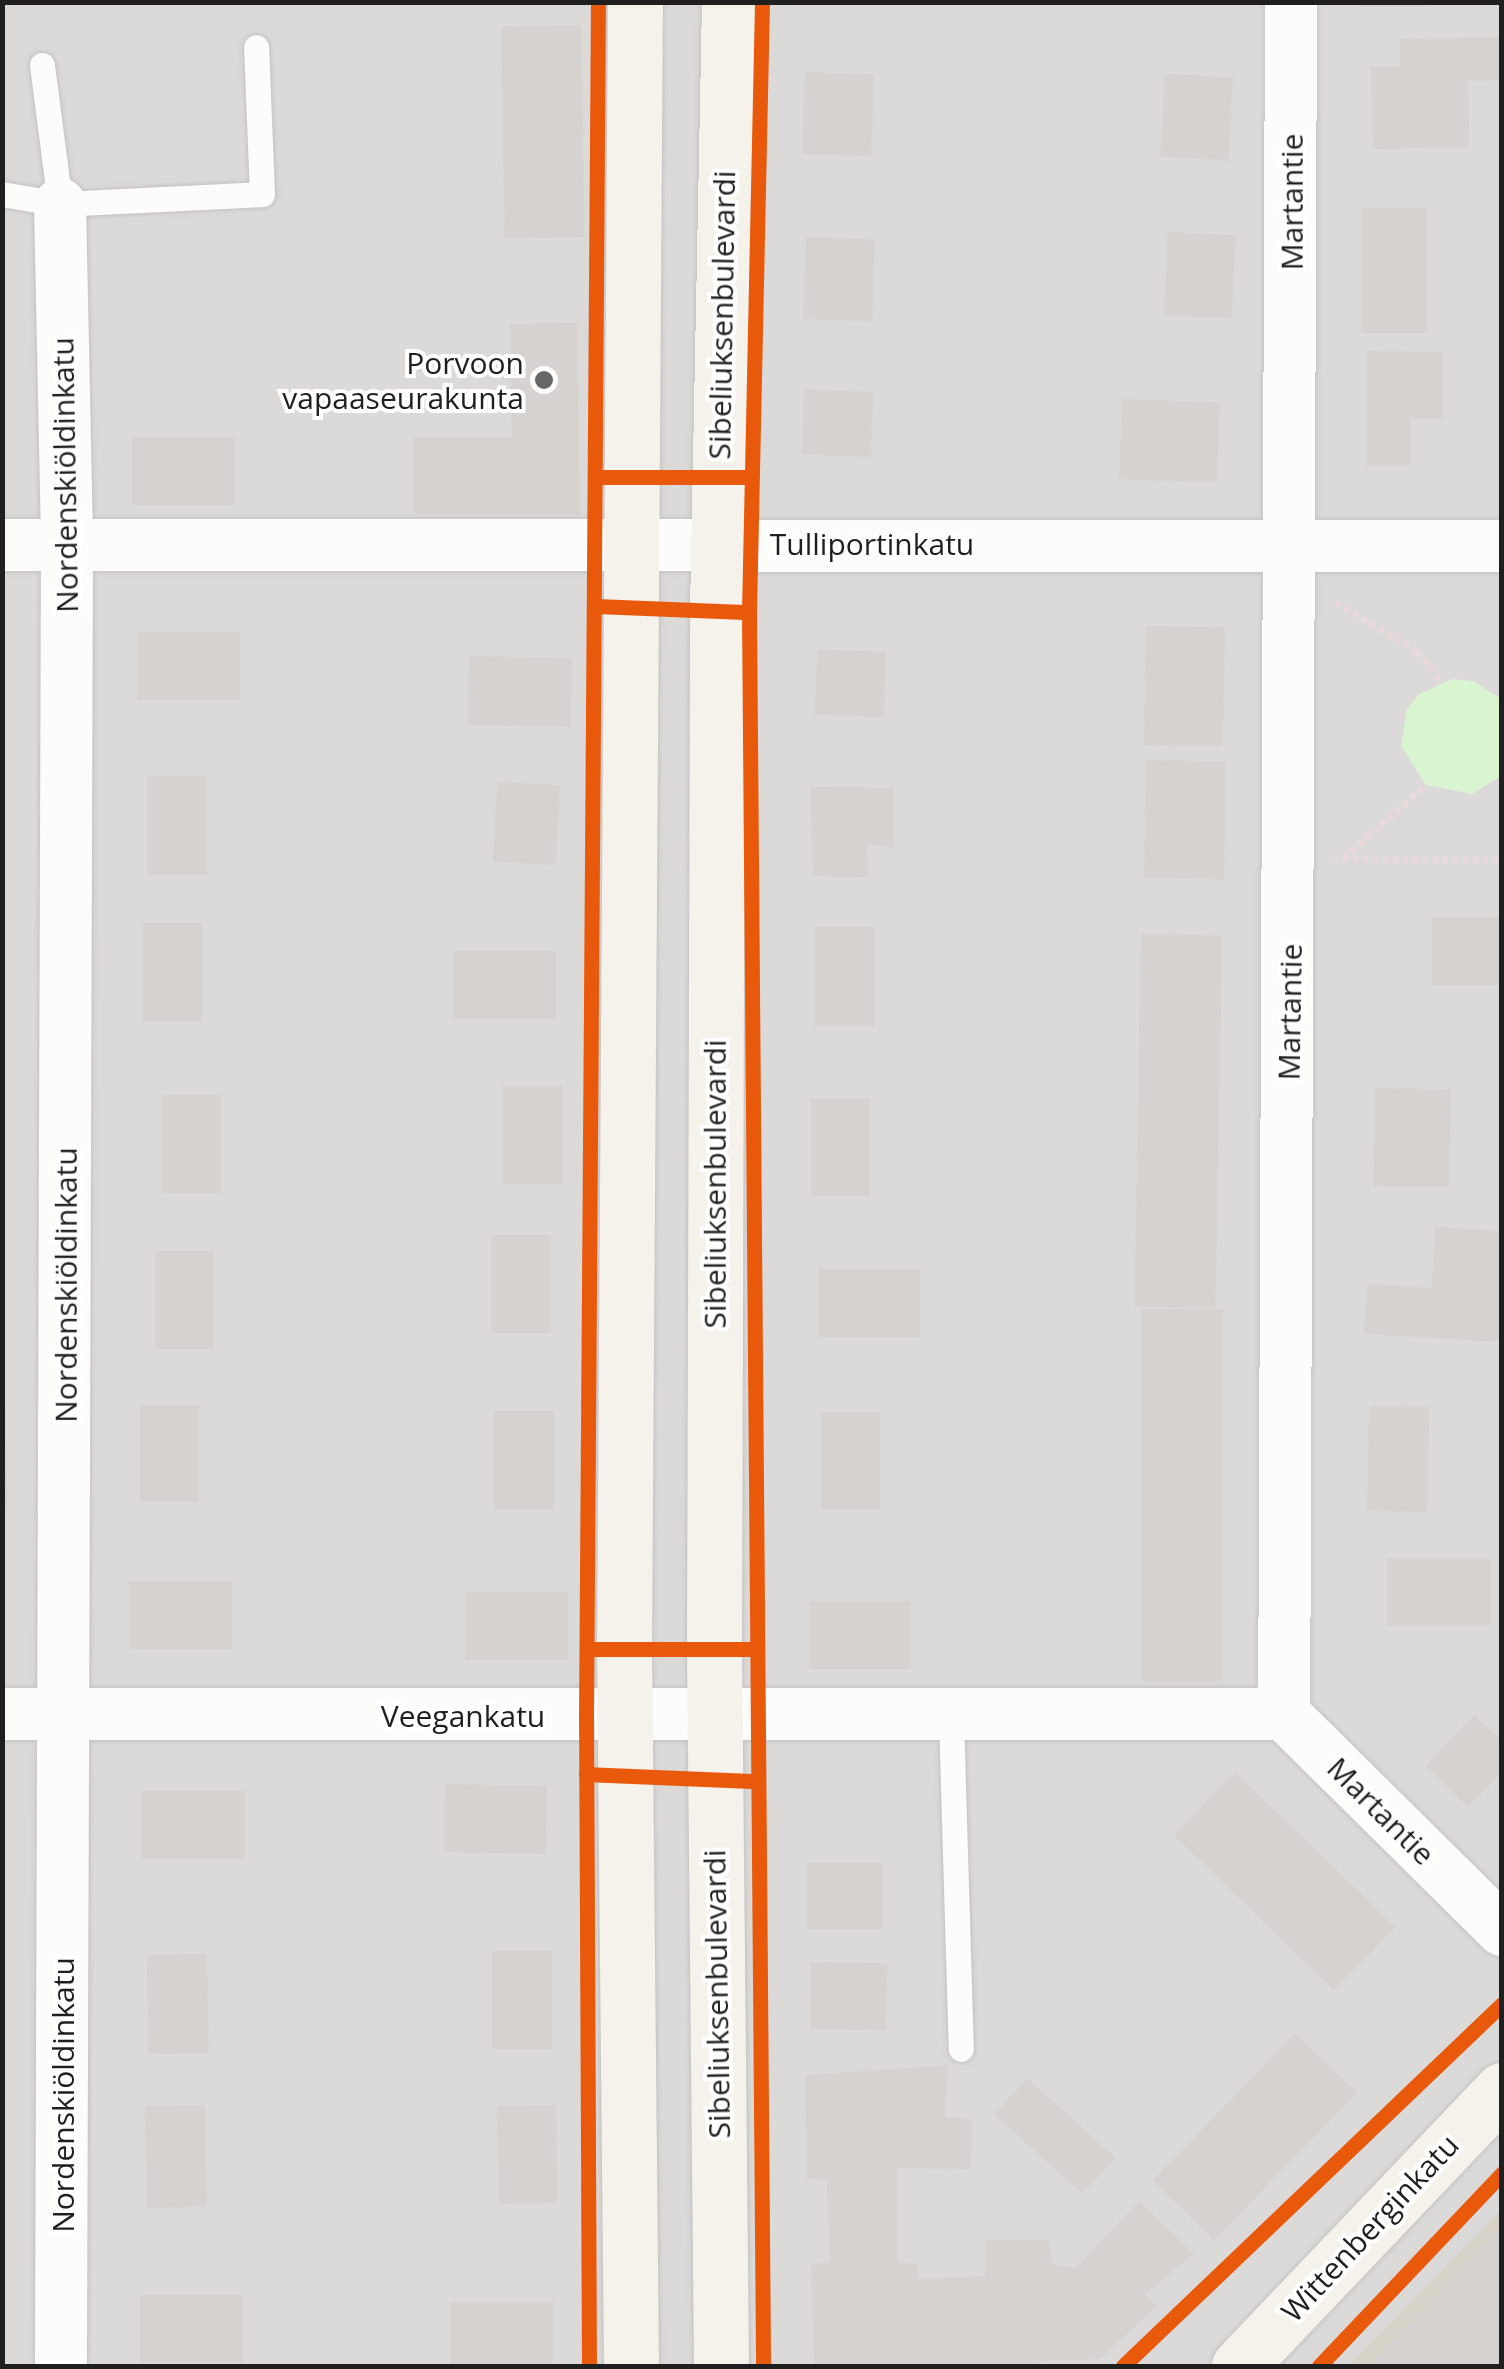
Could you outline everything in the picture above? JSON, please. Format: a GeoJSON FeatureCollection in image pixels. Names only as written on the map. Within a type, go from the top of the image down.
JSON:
{"type":"FeatureCollection","features":[{"type":"Feature","properties":{"kind":"main road"},"geometry":{"type":"LineString","coordinates":[[631,2366],[624,1717],[635,2]]}},
{"type":"Feature","properties":{"kind":"main road","name":"Sibeliuksenbulevardi"},"geometry":{"type":"LineString","coordinates":[[722,2366],[714,1718],[717,544],[728,2]]}},
{"type":"Feature","properties":{"kind":"main road","name":"Wittenberginkatu"},"geometry":{"type":"LineString","coordinates":[[1239,2366],[1502,2090]]}},
{"type":"Feature","properties":{"kind":"street","name":"Martantie"},"geometry":{"type":"LineString","coordinates":[[1292,2],[1294,545],[1284,1714],[1502,1930]]}},
{"type":"Feature","properties":{"kind":"street","name":"Nordenskiöldinkatu"},"geometry":{"type":"LineString","coordinates":[[60,204],[67,546],[62,2366]]}},
{"type":"Feature","properties":{"kind":"street","name":"Tulliportinkatu"},"geometry":{"type":"LineString","coordinates":[[2,545],[1502,546]]}},
{"type":"Feature","properties":{"kind":"street","name":"Veegankatu"},"geometry":{"type":"LineString","coordinates":[[2,1714],[714,1718],[1284,1714]]}},
{"type":"Feature","properties":{"kind":"lane"},"geometry":{"type":"LineString","coordinates":[[2,194],[60,204],[262,194],[256,47]]}},
{"type":"Feature","properties":{"kind":"lane"},"geometry":{"type":"LineString","coordinates":[[42,65],[60,204]]}},
{"type":"Feature","properties":{"kind":"lane"},"geometry":{"type":"LineString","coordinates":[[950,1718],[961,2049]]}},
{"type":"Feature","properties":{"kind":"path"},"geometry":{"type":"LineString","coordinates":[[1293,601],[1332,601],[1377,623],[1418,652],[1441,682]]}},
{"type":"Feature","properties":{"kind":"path"},"geometry":{"type":"LineString","coordinates":[[1343,858],[1426,785]]}},
{"type":"Feature","properties":{"kind":"path"},"geometry":{"type":"LineString","coordinates":[[1291,857],[1502,862]]}},
{"type":"Feature","properties":{"kind":"shaded area"},"geometry":{"type":"Polygon","coordinates":[[[3,3],[1501,3],[1501,2366],[3,2366],[3,3]]]}},
{"type":"Feature","properties":{"kind":"shaded area"},"geometry":{"type":"Polygon","coordinates":[[[1501,2210],[1501,2366],[1348,2366],[1501,2210]]]}},
{"type":"Feature","properties":{"kind":"green space"},"geometry":{"type":"Polygon","coordinates":[[[1453,679],[1473,681],[1501,699],[1501,776],[1472,794],[1426,785],[1401,746],[1407,709],[1419,694],[1453,679]]]}},
{"type":"Feature","properties":{"kind":"building"},"geometry":{"type":"Polygon","coordinates":[[[1361,2],[1427,2],[1427,7],[1361,7],[1361,2]]]}},
{"type":"Feature","properties":{"kind":"building"},"geometry":{"type":"Polygon","coordinates":[[[581,25],[585,237],[505,238],[501,26],[581,25]]]}},
{"type":"Feature","properties":{"kind":"building"},"geometry":{"type":"Polygon","coordinates":[[[1502,37],[1502,80],[1468,81],[1469,147],[1373,149],[1371,66],[1400,66],[1400,39],[1502,37]]]}},
{"type":"Feature","properties":{"kind":"building"},"geometry":{"type":"Polygon","coordinates":[[[805,72],[874,74],[871,156],[802,154],[805,72]]]}},
{"type":"Feature","properties":{"kind":"building"},"geometry":{"type":"Polygon","coordinates":[[[1165,74],[1233,78],[1229,160],[1161,157],[1165,74]]]}},
{"type":"Feature","properties":{"kind":"building"},"geometry":{"type":"Polygon","coordinates":[[[1361,208],[1427,208],[1427,333],[1361,333],[1361,208]]]}},
{"type":"Feature","properties":{"kind":"building"},"geometry":{"type":"Polygon","coordinates":[[[1168,232],[1236,236],[1232,318],[1164,315],[1168,232]]]}},
{"type":"Feature","properties":{"kind":"building"},"geometry":{"type":"Polygon","coordinates":[[[806,237],[875,239],[872,321],[803,319],[806,237]]]}},
{"type":"Feature","properties":{"kind":"building"},"geometry":{"type":"Polygon","coordinates":[[[577,323],[580,514],[414,514],[414,437],[512,437],[510,324],[577,323]]]}},
{"type":"Feature","properties":{"kind":"building"},"geometry":{"type":"Polygon","coordinates":[[[1367,351],[1443,352],[1443,419],[1410,419],[1410,466],[1367,466],[1367,351]]]}},
{"type":"Feature","properties":{"kind":"building"},"geometry":{"type":"Polygon","coordinates":[[[804,390],[873,392],[871,457],[802,455],[804,390]]]}},
{"type":"Feature","properties":{"kind":"building"},"geometry":{"type":"Polygon","coordinates":[[[1122,399],[1220,402],[1217,482],[1119,479],[1122,399]]]}},
{"type":"Feature","properties":{"kind":"building"},"geometry":{"type":"Polygon","coordinates":[[[132,437],[235,437],[235,505],[132,505],[132,437]]]}},
{"type":"Feature","properties":{"kind":"building"},"geometry":{"type":"Polygon","coordinates":[[[1146,626],[1225,627],[1223,746],[1144,745],[1146,626]]]}},
{"type":"Feature","properties":{"kind":"building"},"geometry":{"type":"Polygon","coordinates":[[[137,632],[240,632],[240,700],[137,700],[137,632]]]}},
{"type":"Feature","properties":{"kind":"building"},"geometry":{"type":"Polygon","coordinates":[[[817,650],[886,652],[884,717],[815,715],[817,650]]]}},
{"type":"Feature","properties":{"kind":"building"},"geometry":{"type":"Polygon","coordinates":[[[469,656],[572,658],[571,727],[468,725],[469,656]]]}},
{"type":"Feature","properties":{"kind":"building"},"geometry":{"type":"Polygon","coordinates":[[[1146,760],[1226,761],[1224,879],[1144,878],[1146,760]]]}},
{"type":"Feature","properties":{"kind":"building"},"geometry":{"type":"Polygon","coordinates":[[[147,776],[207,776],[207,875],[147,875],[147,776]]]}},
{"type":"Feature","properties":{"kind":"building"},"geometry":{"type":"Polygon","coordinates":[[[497,782],[560,785],[556,865],[493,862],[497,782]]]}},
{"type":"Feature","properties":{"kind":"building"},"geometry":{"type":"Polygon","coordinates":[[[810,787],[894,788],[894,848],[867,844],[868,877],[813,876],[810,787]]]}},
{"type":"Feature","properties":{"kind":"building"},"geometry":{"type":"Polygon","coordinates":[[[1432,917],[1502,917],[1502,985],[1432,985],[1432,917]]]}},
{"type":"Feature","properties":{"kind":"building"},"geometry":{"type":"Polygon","coordinates":[[[143,923],[202,923],[202,1022],[143,1022],[143,923]]]}},
{"type":"Feature","properties":{"kind":"building"},"geometry":{"type":"Polygon","coordinates":[[[815,927],[875,927],[875,1026],[815,1026],[815,927]]]}},
{"type":"Feature","properties":{"kind":"building"},"geometry":{"type":"Polygon","coordinates":[[[1141,934],[1222,935],[1215,1308],[1134,1307],[1141,934]]]}},
{"type":"Feature","properties":{"kind":"building"},"geometry":{"type":"Polygon","coordinates":[[[453,951],[556,951],[556,1019],[453,1019],[453,951]]]}},
{"type":"Feature","properties":{"kind":"building"},"geometry":{"type":"Polygon","coordinates":[[[503,1086],[563,1086],[563,1184],[503,1184],[503,1086]]]}},
{"type":"Feature","properties":{"kind":"building"},"geometry":{"type":"Polygon","coordinates":[[[1375,1088],[1451,1089],[1449,1187],[1373,1186],[1375,1088]]]}},
{"type":"Feature","properties":{"kind":"building"},"geometry":{"type":"Polygon","coordinates":[[[161,1095],[221,1095],[221,1193],[161,1193],[161,1095]]]}},
{"type":"Feature","properties":{"kind":"building"},"geometry":{"type":"Polygon","coordinates":[[[811,1098],[870,1098],[870,1196],[811,1196],[811,1098]]]}},
{"type":"Feature","properties":{"kind":"building"},"geometry":{"type":"Polygon","coordinates":[[[1435,1227],[1502,1231],[1502,1342],[1364,1334],[1367,1284],[1432,1288],[1435,1227]]]}},
{"type":"Feature","properties":{"kind":"building"},"geometry":{"type":"Polygon","coordinates":[[[491,1235],[551,1235],[551,1333],[491,1333],[491,1235]]]}},
{"type":"Feature","properties":{"kind":"building"},"geometry":{"type":"Polygon","coordinates":[[[155,1251],[214,1251],[214,1349],[155,1349],[155,1251]]]}},
{"type":"Feature","properties":{"kind":"building"},"geometry":{"type":"Polygon","coordinates":[[[818,1269],[920,1269],[920,1337],[818,1337],[818,1269]]]}},
{"type":"Feature","properties":{"kind":"building"},"geometry":{"type":"Polygon","coordinates":[[[1142,1309],[1223,1309],[1223,1681],[1142,1681],[1142,1309]]]}},
{"type":"Feature","properties":{"kind":"building"},"geometry":{"type":"Polygon","coordinates":[[[140,1405],[199,1405],[199,1502],[140,1502],[140,1405]]]}},
{"type":"Feature","properties":{"kind":"building"},"geometry":{"type":"Polygon","coordinates":[[[1369,1406],[1429,1407],[1427,1512],[1367,1511],[1369,1406]]]}},
{"type":"Feature","properties":{"kind":"building"},"geometry":{"type":"Polygon","coordinates":[[[2,1411],[6,1411],[7,1509],[2,1509],[2,1411]]]}},
{"type":"Feature","properties":{"kind":"building"},"geometry":{"type":"Polygon","coordinates":[[[494,1411],[554,1411],[554,1510],[494,1510],[494,1411]]]}},
{"type":"Feature","properties":{"kind":"building"},"geometry":{"type":"Polygon","coordinates":[[[821,1412],[880,1412],[880,1510],[821,1510],[821,1412]]]}},
{"type":"Feature","properties":{"kind":"building"},"geometry":{"type":"Polygon","coordinates":[[[1387,1558],[1490,1558],[1490,1626],[1387,1626],[1387,1558]]]}},
{"type":"Feature","properties":{"kind":"building"},"geometry":{"type":"Polygon","coordinates":[[[129,1581],[232,1581],[232,1649],[129,1649],[129,1581]]]}},
{"type":"Feature","properties":{"kind":"building"},"geometry":{"type":"Polygon","coordinates":[[[465,1592],[568,1592],[568,1660],[465,1660],[465,1592]]]}},
{"type":"Feature","properties":{"kind":"building"},"geometry":{"type":"Polygon","coordinates":[[[809,1601],[911,1601],[911,1669],[809,1669],[809,1601]]]}},
{"type":"Feature","properties":{"kind":"building"},"geometry":{"type":"Polygon","coordinates":[[[1474,1715],[1502,1741],[1502,1772],[1468,1807],[1426,1766],[1474,1715]]]}},
{"type":"Feature","properties":{"kind":"building"},"geometry":{"type":"Polygon","coordinates":[[[1235,1772],[1395,1927],[1334,1990],[1174,1835],[1235,1772]]]}},
{"type":"Feature","properties":{"kind":"building"},"geometry":{"type":"Polygon","coordinates":[[[445,1784],[547,1786],[546,1854],[444,1852],[445,1784]]]}},
{"type":"Feature","properties":{"kind":"building"},"geometry":{"type":"Polygon","coordinates":[[[142,1791],[245,1791],[245,1859],[142,1859],[142,1791]]]}},
{"type":"Feature","properties":{"kind":"building"},"geometry":{"type":"Polygon","coordinates":[[[807,1863],[883,1863],[883,1929],[807,1929],[807,1863]]]}},
{"type":"Feature","properties":{"kind":"building"},"geometry":{"type":"Polygon","coordinates":[[[492,1951],[552,1951],[552,2049],[492,2049],[492,1951]]]}},
{"type":"Feature","properties":{"kind":"building"},"geometry":{"type":"Polygon","coordinates":[[[207,1954],[209,2053],[149,2054],[147,1955],[207,1954]]]}},
{"type":"Feature","properties":{"kind":"building"},"geometry":{"type":"Polygon","coordinates":[[[811,1962],[887,1963],[886,2030],[810,2029],[811,1962]]]}},
{"type":"Feature","properties":{"kind":"building"},"geometry":{"type":"Polygon","coordinates":[[[1295,2033],[1357,2093],[1214,2240],[1153,2180],[1295,2033]]]}},
{"type":"Feature","properties":{"kind":"building"},"geometry":{"type":"Polygon","coordinates":[[[948,2065],[945,2117],[972,2119],[971,2169],[897,2168],[898,2263],[918,2264],[918,2279],[985,2276],[985,2240],[1049,2240],[1052,2264],[1076,2268],[1139,2201],[1194,2254],[1145,2294],[1157,2306],[1100,2359],[1039,2361],[1039,2366],[814,2364],[811,2264],[830,2263],[827,2180],[807,2178],[805,2075],[948,2065]]]}},
{"type":"Feature","properties":{"kind":"building"},"geometry":{"type":"Polygon","coordinates":[[[1027,2078],[1115,2158],[1083,2194],[994,2114],[1027,2078]]]}},
{"type":"Feature","properties":{"kind":"building"},"geometry":{"type":"Polygon","coordinates":[[[205,2105],[207,2207],[147,2208],[145,2106],[205,2105]]]}},
{"type":"Feature","properties":{"kind":"building"},"geometry":{"type":"Polygon","coordinates":[[[556,2105],[558,2203],[499,2204],[497,2106],[556,2105]]]}},
{"type":"Feature","properties":{"kind":"building"},"geometry":{"type":"Polygon","coordinates":[[[1502,2227],[1502,2366],[1368,2366],[1502,2227]]]}},
{"type":"Feature","properties":{"kind":"building"},"geometry":{"type":"Polygon","coordinates":[[[140,2295],[243,2295],[243,2363],[140,2363],[140,2295]]]}},
{"type":"Feature","properties":{"kind":"building"},"geometry":{"type":"Polygon","coordinates":[[[450,2302],[553,2302],[553,2366],[450,2366],[450,2302]]]}},
{"type":"Feature","properties":{"kind":"cycle path"},"geometry":{"type":"LineString","coordinates":[[589,2366],[586,1717],[598,2]]}},
{"type":"Feature","properties":{"kind":"cycle path"},"geometry":{"type":"LineString","coordinates":[[762,2],[749,612],[763,2366]]}},
{"type":"Feature","properties":{"kind":"cycle path"},"geometry":{"type":"LineString","coordinates":[[598,477],[750,477]]}},
{"type":"Feature","properties":{"kind":"cycle path"},"geometry":{"type":"LineString","coordinates":[[597,606],[749,612]]}},
{"type":"Feature","properties":{"kind":"cycle path"},"geometry":{"type":"LineString","coordinates":[[587,1649],[755,1649]]}},
{"type":"Feature","properties":{"kind":"cycle path"},"geometry":{"type":"LineString","coordinates":[[586,1774],[756,1781]]}},
{"type":"Feature","properties":{"kind":"cycle path"},"geometry":{"type":"LineString","coordinates":[[1123,2366],[1502,2004]]}},
{"type":"Feature","properties":{"kind":"cycle path"},"geometry":{"type":"LineString","coordinates":[[1319,2366],[1502,2173]]}},
{"type":"Feature","properties":{"kind":"place","name":"Porvoon vapaaseurakunta"},"geometry":{"type":"Point","coordinates":[544,380]}}]}
